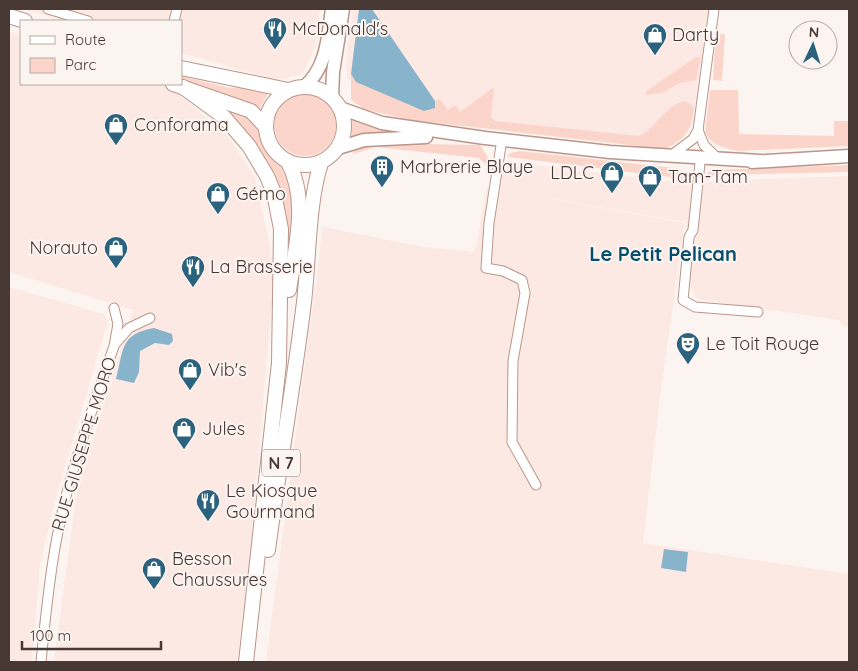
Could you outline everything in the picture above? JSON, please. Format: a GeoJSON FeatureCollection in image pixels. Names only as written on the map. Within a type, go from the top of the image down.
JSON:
{"type":"FeatureCollection","features":[{"type":"Feature","properties":{"kind":"main road"},"geometry":{"type":"LineString","coordinates":[[304,87],[314,79],[324,54],[332,9]]}},
{"type":"Feature","properties":{"kind":"main road"},"geometry":{"type":"LineString","coordinates":[[338,148],[345,128],[336,103],[334,72],[343,9]]}},
{"type":"Feature","properties":{"kind":"main road"},"geometry":{"type":"LineString","coordinates":[[9,16],[22,20]]}},
{"type":"Feature","properties":{"kind":"main road"},"geometry":{"type":"LineString","coordinates":[[182,68],[288,90],[304,87],[319,90],[336,103],[382,123],[485,138]]}},
{"type":"Feature","properties":{"kind":"main road"},"geometry":{"type":"LineString","coordinates":[[182,73],[221,82],[228,79]]}},
{"type":"Feature","properties":{"kind":"main road"},"geometry":{"type":"LineString","coordinates":[[178,86],[250,111],[266,128],[272,148],[288,162],[301,165],[320,162],[338,148],[364,140],[386,137],[502,139],[610,152],[656,161],[727,165],[760,161],[849,156]]}},
{"type":"Feature","properties":{"kind":"main road","name":"N 7"},"geometry":{"type":"LineString","coordinates":[[178,86],[209,105],[239,132],[259,162],[274,193],[282,246],[281,348]]}},
{"type":"Feature","properties":{"kind":"main road"},"geometry":{"type":"LineString","coordinates":[[266,128],[271,106],[288,90]]}},
{"type":"Feature","properties":{"kind":"main road"},"geometry":{"type":"LineString","coordinates":[[610,152],[673,154],[760,161]]}},
{"type":"Feature","properties":{"kind":"main road","name":"N 7"},"geometry":{"type":"LineString","coordinates":[[246,662],[281,348],[300,207],[300,196],[294,174],[288,162]]}},
{"type":"Feature","properties":{"kind":"main road","name":"N 7"},"geometry":{"type":"LineString","coordinates":[[254,662],[272,518],[304,301],[320,162]]}},
{"type":"Feature","properties":{"kind":"street"},"geometry":{"type":"LineString","coordinates":[[48,9],[85,20]]}},
{"type":"Feature","properties":{"kind":"street"},"geometry":{"type":"LineString","coordinates":[[673,154],[692,139],[698,130],[714,9]]}},
{"type":"Feature","properties":{"kind":"street"},"geometry":{"type":"LineString","coordinates":[[698,130],[704,145],[716,157]]}},
{"type":"Feature","properties":{"kind":"street"},"geometry":{"type":"LineString","coordinates":[[502,139],[489,223],[486,268],[503,271],[522,280],[525,292],[513,361],[512,442],[536,485]]}},
{"type":"Feature","properties":{"kind":"street"},"geometry":{"type":"LineString","coordinates":[[700,163],[694,224],[689,237],[684,300],[695,307],[758,312]]}},
{"type":"Feature","properties":{"kind":"street","name":"RUE GIUSEPPE MORO"},"geometry":{"type":"LineString","coordinates":[[41,662],[50,580],[61,518],[69,485],[114,346],[118,324],[114,308]]}},
{"type":"Feature","properties":{"kind":"street","name":"RUE GIUSEPPE MORO"},"geometry":{"type":"LineString","coordinates":[[114,346],[129,328],[150,318]]}},
{"type":"Feature","properties":{"kind":"shaded area"},"geometry":{"type":"Polygon","coordinates":[[[22,9],[320,9],[316,45],[302,75],[276,80],[182,53],[182,20],[63,20],[22,9]]]}},
{"type":"Feature","properties":{"kind":"shaded area"},"geometry":{"type":"Polygon","coordinates":[[[353,9],[708,9],[693,120],[690,127],[671,140],[435,114],[347,79],[346,61],[353,9]]]}},
{"type":"Feature","properties":{"kind":"shaded area"},"geometry":{"type":"Polygon","coordinates":[[[9,31],[20,35],[20,85],[162,85],[173,89],[228,137],[255,177],[269,241],[274,280],[249,566],[237,662],[54,662],[76,496],[133,310],[9,272],[9,31]]]}},
{"type":"Feature","properties":{"kind":"shaded area"},"geometry":{"type":"Polygon","coordinates":[[[505,161],[690,184],[718,181],[849,176],[849,327],[842,325],[839,320],[697,299],[690,286],[686,222],[520,193],[685,223],[661,389],[643,543],[849,574],[849,662],[266,662],[323,227],[423,247],[475,252],[487,187],[500,189],[505,161]]]}},
{"type":"Feature","properties":{"kind":"shaded area"},"geometry":{"type":"Polygon","coordinates":[[[9,287],[104,314],[108,321],[55,501],[40,565],[32,662],[9,662],[9,287]]]}},
{"type":"Feature","properties":{"kind":"green space"},"geometry":{"type":"Polygon","coordinates":[[[716,34],[725,34],[722,81],[713,80],[716,34]]]}},
{"type":"Feature","properties":{"kind":"green space"},"geometry":{"type":"Polygon","coordinates":[[[696,57],[701,58],[696,80],[680,83],[662,93],[647,95],[645,92],[696,57]]]}},
{"type":"Feature","properties":{"kind":"green space"},"geometry":{"type":"Polygon","coordinates":[[[351,74],[356,82],[435,108],[435,101],[440,99],[448,110],[455,105],[460,112],[494,87],[491,117],[495,121],[639,136],[679,103],[686,101],[694,107],[687,133],[665,149],[410,120],[364,109],[351,100],[351,74]]]}},
{"type":"Feature","properties":{"kind":"green space"},"geometry":{"type":"Polygon","coordinates":[[[182,76],[230,88],[246,87],[269,92],[258,111],[182,81],[182,76]]]}},
{"type":"Feature","properties":{"kind":"green space"},"geometry":{"type":"Polygon","coordinates":[[[710,90],[738,90],[739,134],[834,136],[834,121],[849,121],[849,146],[738,151],[719,146],[705,132],[710,90]]]}},
{"type":"Feature","properties":{"kind":"green space"},"geometry":{"type":"Polygon","coordinates":[[[305,94],[317,96],[327,103],[334,113],[336,125],[334,137],[327,147],[317,154],[305,156],[293,154],[283,147],[276,137],[274,125],[276,113],[283,103],[293,96],[305,94]]]}},
{"type":"Feature","properties":{"kind":"green space"},"geometry":{"type":"Polygon","coordinates":[[[209,98],[234,106],[258,124],[269,153],[288,171],[296,200],[287,285],[278,193],[209,98]]]}},
{"type":"Feature","properties":{"kind":"green space"},"geometry":{"type":"Polygon","coordinates":[[[352,119],[364,124],[409,133],[382,132],[352,138],[352,119]]]}},
{"type":"Feature","properties":{"kind":"green space"},"geometry":{"type":"Polygon","coordinates":[[[374,143],[480,145],[489,159],[491,170],[479,158],[375,147],[354,154],[353,151],[374,143]]]}},
{"type":"Feature","properties":{"kind":"green space"},"geometry":{"type":"Polygon","coordinates":[[[520,151],[674,168],[687,177],[686,179],[507,157],[510,153],[520,151]]]}},
{"type":"Feature","properties":{"kind":"green space"},"geometry":{"type":"Polygon","coordinates":[[[849,165],[849,172],[714,175],[707,181],[705,178],[708,172],[717,170],[849,165]]]}},
{"type":"Feature","properties":{"kind":"water"},"geometry":{"type":"Polygon","coordinates":[[[359,9],[372,9],[435,101],[435,108],[424,111],[356,82],[351,74],[359,9]]]}},
{"type":"Feature","properties":{"kind":"water"},"geometry":{"type":"Polygon","coordinates":[[[154,328],[172,334],[173,341],[169,345],[155,343],[140,351],[139,372],[134,383],[116,379],[125,344],[135,334],[154,328]]]}},
{"type":"Feature","properties":{"kind":"water"},"geometry":{"type":"Polygon","coordinates":[[[664,549],[688,552],[686,572],[661,568],[664,549]]]}},
{"type":"Feature","properties":{"kind":"place","name":"McDonald's"},"geometry":{"type":"Point","coordinates":[275,50]}},
{"type":"Feature","properties":{"kind":"place","name":"Darty"},"geometry":{"type":"Point","coordinates":[655,56]}},
{"type":"Feature","properties":{"kind":"place","name":"Conforama"},"geometry":{"type":"Point","coordinates":[116,146]}},
{"type":"Feature","properties":{"kind":"place","name":"Marbrerie Blaye"},"geometry":{"type":"Point","coordinates":[382,188]}},
{"type":"Feature","properties":{"kind":"place","name":"LDLC"},"geometry":{"type":"Point","coordinates":[612,194]}},
{"type":"Feature","properties":{"kind":"place","name":"Tam-Tam"},"geometry":{"type":"Point","coordinates":[650,198]}},
{"type":"Feature","properties":{"kind":"place","name":"Gémo"},"geometry":{"type":"Point","coordinates":[218,215]}},
{"type":"Feature","properties":{"kind":"place","name":"Norauto"},"geometry":{"type":"Point","coordinates":[116,269]}},
{"type":"Feature","properties":{"kind":"place","name":"La Brasserie"},"geometry":{"type":"Point","coordinates":[193,288]}},
{"type":"Feature","properties":{"kind":"place","name":"Le Toit Rouge"},"geometry":{"type":"Point","coordinates":[688,365]}},
{"type":"Feature","properties":{"kind":"place","name":"Vib's"},"geometry":{"type":"Point","coordinates":[190,391]}},
{"type":"Feature","properties":{"kind":"place","name":"Jules"},"geometry":{"type":"Point","coordinates":[184,450]}},
{"type":"Feature","properties":{"kind":"place","name":"Le Kiosque Gourmand"},"geometry":{"type":"Point","coordinates":[208,522]}},
{"type":"Feature","properties":{"kind":"place","name":"Besson Chaussures"},"geometry":{"type":"Point","coordinates":[154,590]}},
{"type":"Feature","properties":{"kind":"district","name":"Le Petit Pelican"},"geometry":{"type":"Point","coordinates":[663,254]}}]}
